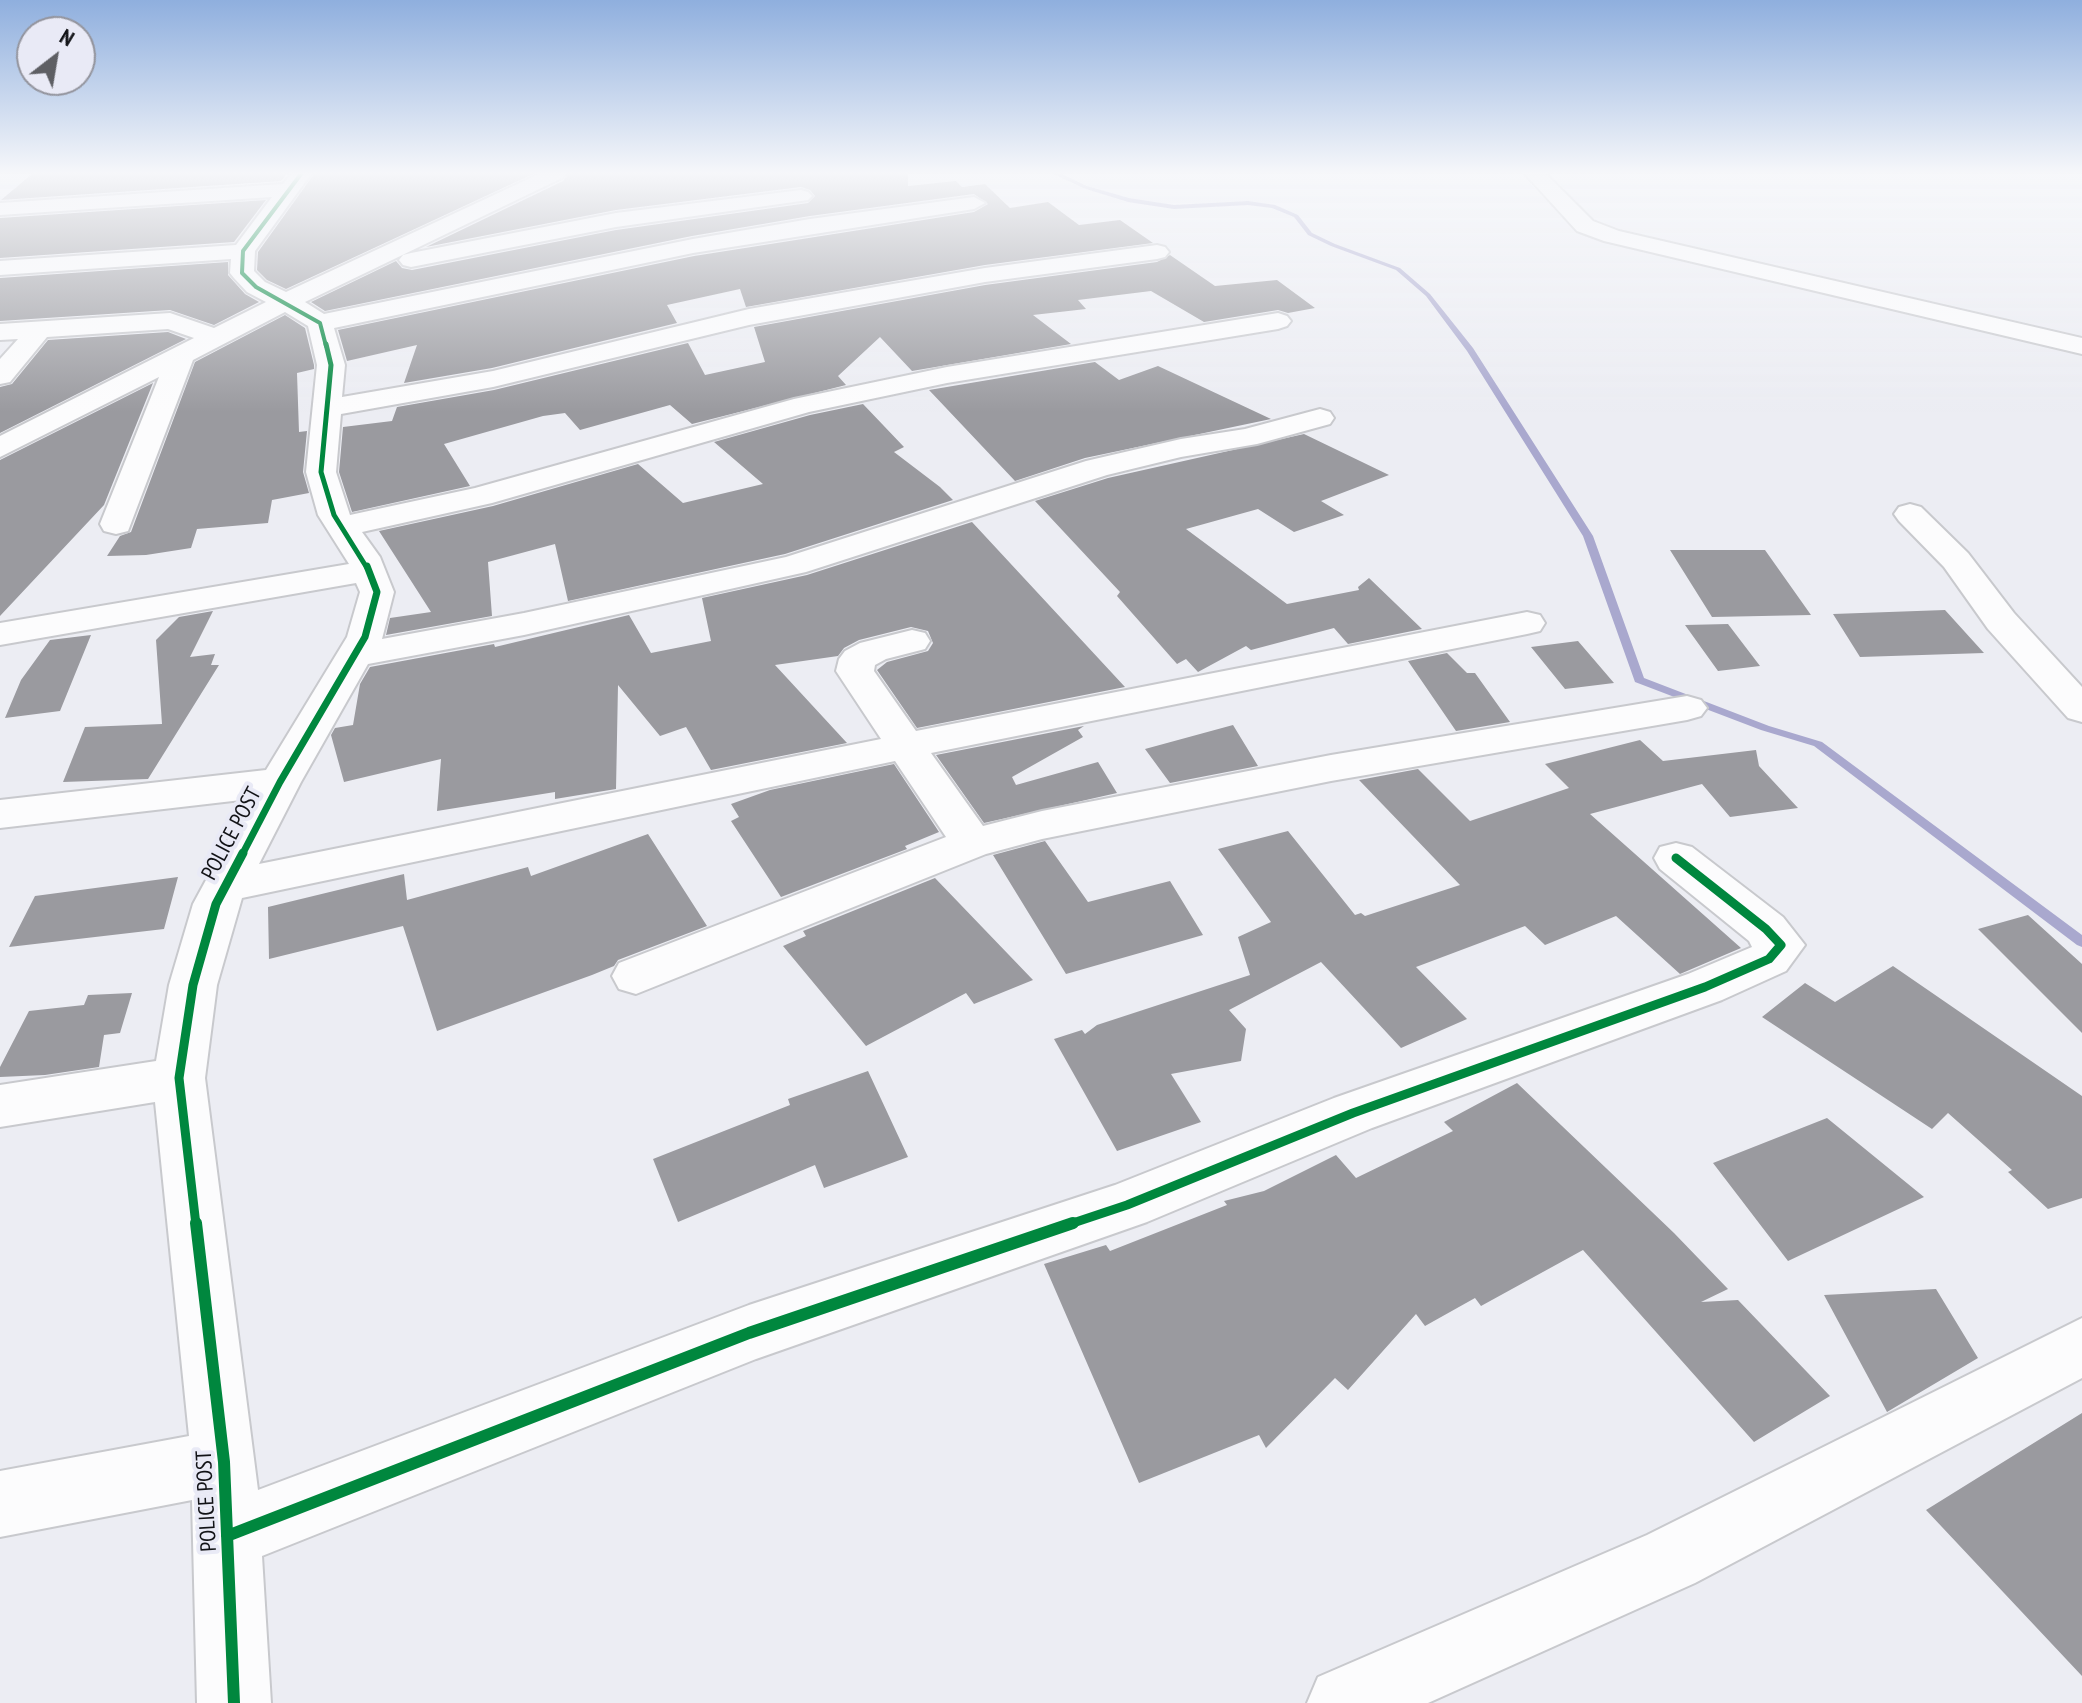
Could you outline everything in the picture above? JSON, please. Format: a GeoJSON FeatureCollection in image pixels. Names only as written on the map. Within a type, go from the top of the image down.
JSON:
{"type":"FeatureCollection","features":[{"type":"Feature","properties":{"kind":"street"},"geometry":{"type":"LineString","coordinates":[[0,268],[208,253]]}},
{"type":"Feature","properties":{"kind":"street"},"geometry":{"type":"LineString","coordinates":[[243,253],[242,273],[256,287],[302,312]]}},
{"type":"Feature","properties":{"kind":"street"},"geometry":{"type":"LineString","coordinates":[[302,312],[353,271],[389,253]]}},
{"type":"Feature","properties":{"kind":"street"},"geometry":{"type":"LineString","coordinates":[[353,271],[443,253]]}},
{"type":"Feature","properties":{"kind":"street"},"geometry":{"type":"LineString","coordinates":[[0,448],[218,338],[302,312],[649,253]]}},
{"type":"Feature","properties":{"kind":"street"},"geometry":{"type":"LineString","coordinates":[[329,408],[493,379],[749,317],[985,275],[1146,253]]}},
{"type":"Feature","properties":{"kind":"street"},"geometry":{"type":"LineString","coordinates":[[1687,253],[2082,346]]}},
{"type":"Feature","properties":{"kind":"street","name":"POLICE POST"},"geometry":{"type":"LineString","coordinates":[[234,1703],[224,1462],[179,1078],[193,985],[216,904],[280,782],[365,637],[377,592],[369,571],[334,515],[321,472],[331,365],[302,312]]}},
{"type":"Feature","properties":{"kind":"street"},"geometry":{"type":"LineString","coordinates":[[0,332],[170,321],[218,338]]}},
{"type":"Feature","properties":{"kind":"street"},"geometry":{"type":"LineString","coordinates":[[342,527],[481,496],[804,405],[947,375],[1278,321]]}},
{"type":"Feature","properties":{"kind":"street"},"geometry":{"type":"LineString","coordinates":[[0,376],[39,330]]}},
{"type":"Feature","properties":{"kind":"street"},"geometry":{"type":"LineString","coordinates":[[116,524],[181,356]]}},
{"type":"Feature","properties":{"kind":"street"},"geometry":{"type":"LineString","coordinates":[[354,655],[539,621],[780,568],[1097,468],[1181,448],[1247,438],[1320,418]]}},
{"type":"Feature","properties":{"kind":"street"},"geometry":{"type":"LineString","coordinates":[[1910,514],[1956,560],[2001,621],[2082,710]]}},
{"type":"Feature","properties":{"kind":"street"},"geometry":{"type":"LineString","coordinates":[[0,634],[369,571]]}},
{"type":"Feature","properties":{"kind":"street"},"geometry":{"type":"LineString","coordinates":[[225,886],[557,820],[904,746],[1527,623]]}},
{"type":"Feature","properties":{"kind":"street"},"geometry":{"type":"LineString","coordinates":[[912,641],[873,651],[858,659],[855,671],[972,843]]}},
{"type":"Feature","properties":{"kind":"street"},"geometry":{"type":"LineString","coordinates":[[636,976],[972,843],[1042,825],[1331,768],[1687,708]]}},
{"type":"Feature","properties":{"kind":"street"},"geometry":{"type":"LineString","coordinates":[[0,814],[280,782]]}},
{"type":"Feature","properties":{"kind":"street"},"geometry":{"type":"LineString","coordinates":[[227,1536],[749,1333],[1127,1205],[1353,1113],[1705,987],[1769,959],[1781,945],[1766,929],[1676,858]]}},
{"type":"Feature","properties":{"kind":"street"},"geometry":{"type":"LineString","coordinates":[[0,1106],[179,1078]]}},
{"type":"Feature","properties":{"kind":"street"},"geometry":{"type":"LineString","coordinates":[[1344,1703],[1671,1559],[2082,1346]]}},
{"type":"Feature","properties":{"kind":"street"},"geometry":{"type":"LineString","coordinates":[[0,1504],[224,1462]]}},
{"type":"Feature","properties":{"kind":"building"},"geometry":{"type":"Polygon","coordinates":[[[0,253],[66,253],[0,258],[0,253]]]}},
{"type":"Feature","properties":{"kind":"building"},"geometry":{"type":"Polygon","coordinates":[[[258,253],[362,253],[286,289],[267,280],[257,270],[258,253]]]}},
{"type":"Feature","properties":{"kind":"building"},"geometry":{"type":"Polygon","coordinates":[[[496,253],[606,253],[325,311],[311,302],[396,261],[402,268],[412,270],[496,253]]]}},
{"type":"Feature","properties":{"kind":"building"},"geometry":{"type":"Polygon","coordinates":[[[710,253],[1073,253],[985,265],[746,307],[740,289],[667,305],[677,323],[492,368],[404,383],[417,345],[347,361],[338,330],[710,253]]]}},
{"type":"Feature","properties":{"kind":"building"},"geometry":{"type":"Polygon","coordinates":[[[1170,255],[1215,286],[1277,280],[1315,308],[1288,313],[1278,310],[1204,322],[1151,291],[1078,300],[1086,309],[1033,315],[1071,344],[912,371],[880,337],[838,376],[846,385],[692,424],[670,405],[580,430],[565,413],[543,416],[444,444],[470,486],[352,512],[339,472],[343,427],[392,421],[397,407],[494,390],[688,343],[705,375],[765,362],[754,327],[985,285],[1157,262],[1170,255]]]}},
{"type":"Feature","properties":{"kind":"building"},"geometry":{"type":"Polygon","coordinates":[[[228,262],[228,275],[245,294],[259,302],[214,325],[170,310],[0,321],[0,278],[228,262]]]}},
{"type":"Feature","properties":{"kind":"building"},"geometry":{"type":"Polygon","coordinates":[[[285,315],[305,328],[314,365],[314,369],[297,373],[299,432],[307,431],[303,472],[309,493],[272,500],[268,523],[197,529],[191,548],[146,555],[107,556],[120,536],[131,532],[195,362],[285,315]]]}},
{"type":"Feature","properties":{"kind":"building"},"geometry":{"type":"Polygon","coordinates":[[[168,332],[186,339],[0,433],[0,387],[12,384],[48,340],[168,332]]]}},
{"type":"Feature","properties":{"kind":"building"},"geometry":{"type":"Polygon","coordinates":[[[1095,362],[1119,380],[1158,366],[1271,419],[1085,458],[1015,481],[929,390],[1095,362]]]}},
{"type":"Feature","properties":{"kind":"building"},"geometry":{"type":"Polygon","coordinates":[[[153,383],[104,505],[0,616],[0,460],[153,383]]]}},
{"type":"Feature","properties":{"kind":"building"},"geometry":{"type":"Polygon","coordinates":[[[863,404],[904,447],[894,452],[953,500],[785,554],[568,601],[555,544],[488,562],[492,616],[386,635],[390,618],[431,612],[379,531],[493,506],[638,464],[683,503],[763,484],[714,442],[810,415],[863,404]]]}},
{"type":"Feature","properties":{"kind":"building"},"geometry":{"type":"Polygon","coordinates":[[[1304,434],[1389,475],[1321,501],[1344,515],[1294,532],[1258,509],[1186,529],[1287,604],[1359,590],[1358,587],[1369,578],[1422,629],[1348,644],[1334,628],[1251,650],[1246,646],[1198,672],[1186,659],[1177,664],[1117,596],[1120,592],[1035,501],[1108,478],[1304,434]]]}},
{"type":"Feature","properties":{"kind":"building"},"geometry":{"type":"Polygon","coordinates":[[[972,522],[1125,687],[917,728],[877,670],[887,662],[928,651],[933,643],[928,631],[911,627],[859,640],[844,648],[838,656],[775,665],[847,743],[711,770],[686,727],[660,736],[618,685],[616,789],[555,799],[555,792],[437,811],[441,759],[344,782],[331,735],[335,728],[353,725],[360,684],[370,667],[494,644],[495,647],[629,615],[651,653],[711,641],[702,598],[807,575],[972,522]]]}},
{"type":"Feature","properties":{"kind":"building"},"geometry":{"type":"Polygon","coordinates":[[[1670,550],[1765,550],[1811,615],[1712,617],[1670,550]]]}},
{"type":"Feature","properties":{"kind":"building"},"geometry":{"type":"Polygon","coordinates":[[[1945,610],[1984,653],[1860,657],[1833,614],[1945,610]]]}},
{"type":"Feature","properties":{"kind":"building"},"geometry":{"type":"Polygon","coordinates":[[[213,611],[190,657],[215,654],[211,665],[219,665],[148,779],[63,782],[85,727],[162,724],[156,640],[179,617],[213,611]]]}},
{"type":"Feature","properties":{"kind":"building"},"geometry":{"type":"Polygon","coordinates":[[[1728,624],[1760,666],[1718,671],[1685,625],[1728,624]]]}},
{"type":"Feature","properties":{"kind":"building"},"geometry":{"type":"Polygon","coordinates":[[[91,635],[60,711],[5,718],[21,680],[50,640],[91,635]]]}},
{"type":"Feature","properties":{"kind":"building"},"geometry":{"type":"Polygon","coordinates":[[[1578,641],[1614,683],[1565,689],[1531,647],[1578,641]]]}},
{"type":"Feature","properties":{"kind":"building"},"geometry":{"type":"Polygon","coordinates":[[[1447,653],[1467,673],[1475,673],[1510,722],[1456,731],[1408,661],[1447,653]]]}},
{"type":"Feature","properties":{"kind":"building"},"geometry":{"type":"Polygon","coordinates":[[[1233,725],[1258,766],[1170,783],[1145,749],[1233,725]]]}},
{"type":"Feature","properties":{"kind":"building"},"geometry":{"type":"Polygon","coordinates":[[[1084,726],[1078,730],[1083,737],[1012,777],[1016,785],[1098,762],[1117,793],[984,823],[936,755],[1084,726]]]}},
{"type":"Feature","properties":{"kind":"building"},"geometry":{"type":"Polygon","coordinates":[[[1640,740],[1663,761],[1756,750],[1759,766],[1798,808],[1730,817],[1702,784],[1590,814],[1741,948],[1680,974],[1616,916],[1545,945],[1525,926],[1416,967],[1467,1019],[1401,1048],[1321,962],[1229,1010],[1246,1029],[1241,1061],[1171,1074],[1201,1122],[1117,1151],[1054,1039],[1082,1030],[1085,1034],[1097,1025],[1250,975],[1238,937],[1271,922],[1218,849],[1288,831],[1355,915],[1361,913],[1365,916],[1460,885],[1359,780],[1418,769],[1470,821],[1569,788],[1545,764],[1640,740]]]}},
{"type":"Feature","properties":{"kind":"building"},"geometry":{"type":"Polygon","coordinates":[[[894,764],[939,832],[905,846],[907,849],[781,897],[731,821],[739,817],[731,804],[770,790],[894,764]]]}},
{"type":"Feature","properties":{"kind":"building"},"geometry":{"type":"Polygon","coordinates":[[[648,834],[707,926],[618,960],[614,966],[592,975],[437,1031],[403,926],[269,959],[268,907],[404,874],[407,900],[528,867],[531,876],[648,834]]]}},
{"type":"Feature","properties":{"kind":"building"},"geometry":{"type":"Polygon","coordinates":[[[1045,841],[1088,902],[1170,881],[1203,935],[1066,974],[993,855],[1045,841]]]}},
{"type":"Feature","properties":{"kind":"building"},"geometry":{"type":"Polygon","coordinates":[[[178,877],[164,929],[9,947],[35,896],[178,877]]]}},
{"type":"Feature","properties":{"kind":"building"},"geometry":{"type":"Polygon","coordinates":[[[935,878],[1033,980],[974,1004],[966,993],[866,1046],[783,946],[806,936],[803,931],[935,878]]]}},
{"type":"Feature","properties":{"kind":"building"},"geometry":{"type":"Polygon","coordinates":[[[2028,915],[2082,964],[2082,1033],[1978,929],[2028,915]]]}},
{"type":"Feature","properties":{"kind":"building"},"geometry":{"type":"Polygon","coordinates":[[[1893,966],[2082,1096],[2082,1198],[2048,1209],[2008,1172],[2012,1170],[1948,1113],[1932,1129],[1762,1017],[1805,983],[1835,1002],[1893,966]]]}},
{"type":"Feature","properties":{"kind":"building"},"geometry":{"type":"Polygon","coordinates":[[[132,993],[120,1033],[104,1035],[99,1067],[45,1075],[0,1077],[0,1067],[29,1011],[84,1005],[88,995],[132,993]]]}},
{"type":"Feature","properties":{"kind":"building"},"geometry":{"type":"Polygon","coordinates":[[[868,1071],[908,1157],[824,1188],[815,1165],[678,1222],[653,1159],[790,1105],[788,1099],[868,1071]]]}},
{"type":"Feature","properties":{"kind":"building"},"geometry":{"type":"Polygon","coordinates":[[[1517,1083],[1728,1289],[1701,1302],[1738,1300],[1830,1396],[1754,1442],[1583,1250],[1481,1306],[1475,1298],[1425,1326],[1416,1314],[1348,1390],[1335,1378],[1266,1448],[1259,1435],[1139,1483],[1044,1264],[1106,1245],[1110,1251],[1227,1205],[1224,1201],[1264,1191],[1336,1155],[1356,1178],[1453,1131],[1444,1122],[1517,1083]]]}},
{"type":"Feature","properties":{"kind":"building"},"geometry":{"type":"Polygon","coordinates":[[[1827,1118],[1924,1197],[1788,1261],[1713,1163],[1827,1118]]]}},
{"type":"Feature","properties":{"kind":"building"},"geometry":{"type":"Polygon","coordinates":[[[1936,1289],[1978,1358],[1887,1412],[1824,1295],[1936,1289]]]}},
{"type":"Feature","properties":{"kind":"building"},"geometry":{"type":"Polygon","coordinates":[[[2082,1413],[2082,1676],[1926,1510],[2082,1413]]]}},
{"type":"Feature","properties":{"kind":"waterway"},"geometry":{"type":"LineString","coordinates":[[1356,253],[1398,269],[1428,295],[1470,350],[1588,536],[1639,680],[1765,728],[1818,744],[2082,942]]}},
{"type":"Feature","properties":{"kind":"cycle path"},"geometry":{"type":"LineString","coordinates":[[234,1703],[224,1462],[179,1078],[193,985],[216,904],[280,782],[365,637],[377,592],[363,557],[334,515],[321,472],[331,365],[320,323],[256,287],[242,273],[243,253]]}},
{"type":"Feature","properties":{"kind":"cycle path"},"geometry":{"type":"LineString","coordinates":[[227,1536],[749,1333],[1127,1205],[1353,1113],[1705,987],[1769,959],[1781,945],[1766,929],[1676,858]]}}]}
